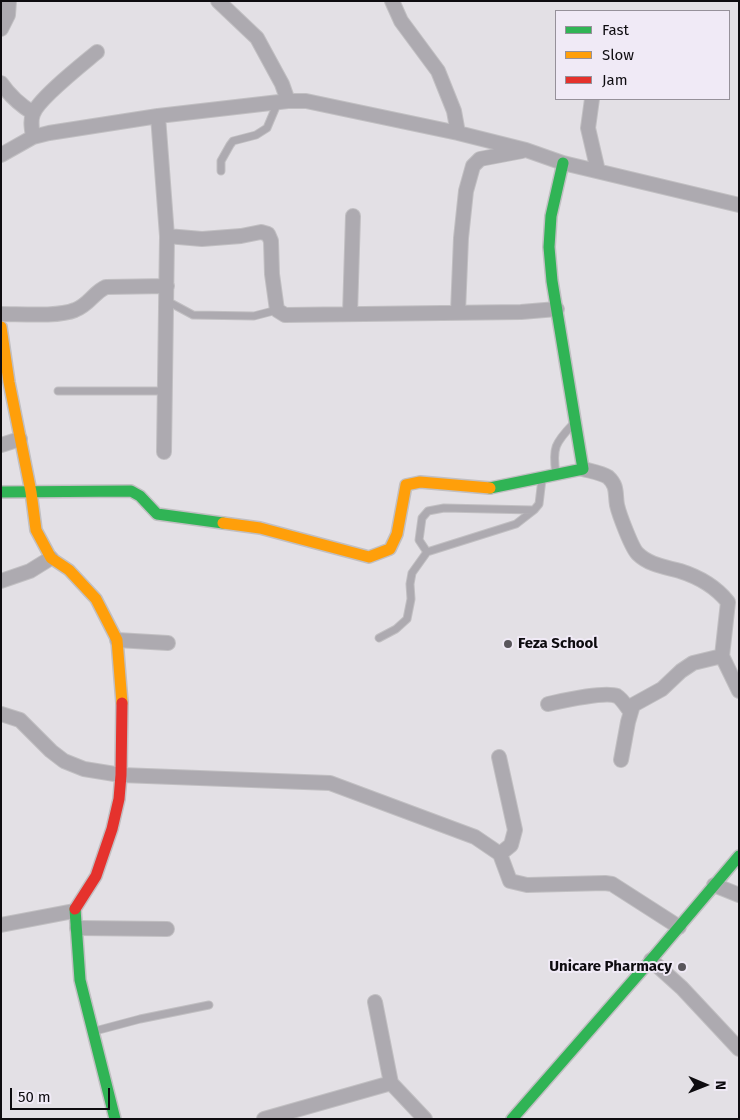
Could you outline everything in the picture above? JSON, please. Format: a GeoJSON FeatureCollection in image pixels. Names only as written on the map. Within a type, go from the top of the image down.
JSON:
{"type":"FeatureCollection","features":[{"type":"Feature","properties":{"kind":"street"},"geometry":{"type":"LineString","coordinates":[[1,29],[8,15],[9,1]]}},
{"type":"Feature","properties":{"kind":"street"},"geometry":{"type":"LineString","coordinates":[[218,1],[257,38],[282,84],[283,101]]}},
{"type":"Feature","properties":{"kind":"street"},"geometry":{"type":"LineString","coordinates":[[392,1],[400,21],[438,71],[454,111],[458,133]]}},
{"type":"Feature","properties":{"kind":"street"},"geometry":{"type":"LineString","coordinates":[[33,137],[31,123],[33,113],[37,107],[66,78],[97,52]]}},
{"type":"Feature","properties":{"kind":"street"},"geometry":{"type":"LineString","coordinates":[[1,83],[22,106],[33,113]]}},
{"type":"Feature","properties":{"kind":"street"},"geometry":{"type":"LineString","coordinates":[[592,100],[587,122],[598,171]]}},
{"type":"Feature","properties":{"kind":"street"},"geometry":{"type":"LineString","coordinates":[[1,155],[33,137],[158,116],[283,101],[306,101],[458,133],[526,150],[564,163],[739,204]]}},
{"type":"Feature","properties":{"kind":"street"},"geometry":{"type":"LineString","coordinates":[[158,116],[168,236],[164,452]]}},
{"type":"Feature","properties":{"kind":"street"},"geometry":{"type":"LineString","coordinates":[[458,312],[461,238],[466,191],[473,166],[480,159],[526,150]]}},
{"type":"Feature","properties":{"kind":"street"},"geometry":{"type":"LineString","coordinates":[[564,163],[552,216],[549,247],[552,281],[576,421],[582,469]]}},
{"type":"Feature","properties":{"kind":"street"},"geometry":{"type":"LineString","coordinates":[[350,314],[353,216]]}},
{"type":"Feature","properties":{"kind":"street"},"geometry":{"type":"LineString","coordinates":[[168,236],[202,239],[242,236],[261,232],[268,234],[271,240],[276,310],[286,315],[521,312],[557,309]]}},
{"type":"Feature","properties":{"kind":"street"},"geometry":{"type":"LineString","coordinates":[[1,314],[54,313],[76,310],[91,300],[99,290],[106,287],[167,286]]}},
{"type":"Feature","properties":{"kind":"street"},"geometry":{"type":"LineString","coordinates":[[1,327],[9,382],[31,492],[36,530],[51,558],[68,570],[96,599],[117,640],[122,695],[119,799],[112,829],[96,876],[74,911],[78,928],[80,980],[115,1119]]}},
{"type":"Feature","properties":{"kind":"street"},"geometry":{"type":"LineString","coordinates":[[1,445],[20,439]]}},
{"type":"Feature","properties":{"kind":"street"},"geometry":{"type":"LineString","coordinates":[[1,492],[131,491],[142,496],[157,514],[260,528],[369,557],[390,549],[398,534],[406,485],[420,482],[488,488],[582,469],[607,476],[616,488],[617,504],[636,554],[652,564],[684,572],[706,582],[720,592],[728,602],[722,656],[739,690]]}},
{"type":"Feature","properties":{"kind":"street"},"geometry":{"type":"LineString","coordinates":[[1,581],[30,571],[51,558]]}},
{"type":"Feature","properties":{"kind":"street"},"geometry":{"type":"LineString","coordinates":[[117,640],[168,643]]}},
{"type":"Feature","properties":{"kind":"street"},"geometry":{"type":"LineString","coordinates":[[621,760],[630,711],[633,705],[662,689],[681,671],[693,663],[722,656]]}},
{"type":"Feature","properties":{"kind":"street"},"geometry":{"type":"LineString","coordinates":[[548,704],[582,696],[613,695],[619,698],[630,711]]}},
{"type":"Feature","properties":{"kind":"street"},"geometry":{"type":"LineString","coordinates":[[1,714],[20,720],[51,751],[64,761],[84,769],[121,775],[330,783],[476,837],[500,854],[510,882],[527,885],[612,884],[679,927]]}},
{"type":"Feature","properties":{"kind":"street"},"geometry":{"type":"LineString","coordinates":[[499,757],[515,830],[511,845],[500,854]]}},
{"type":"Feature","properties":{"kind":"street"},"geometry":{"type":"LineString","coordinates":[[512,1119],[739,857]]}},
{"type":"Feature","properties":{"kind":"street"},"geometry":{"type":"LineString","coordinates":[[714,886],[739,896]]}},
{"type":"Feature","properties":{"kind":"street"},"geometry":{"type":"LineString","coordinates":[[1,925],[74,911]]}},
{"type":"Feature","properties":{"kind":"street"},"geometry":{"type":"LineString","coordinates":[[78,928],[167,929]]}},
{"type":"Feature","properties":{"kind":"street"},"geometry":{"type":"LineString","coordinates":[[651,960],[682,988],[739,1049]]}},
{"type":"Feature","properties":{"kind":"street"},"geometry":{"type":"LineString","coordinates":[[375,1002],[392,1083],[425,1119]]}},
{"type":"Feature","properties":{"kind":"street"},"geometry":{"type":"LineString","coordinates":[[264,1119],[392,1083]]}},
{"type":"Feature","properties":{"kind":"lane"},"geometry":{"type":"LineString","coordinates":[[222,171],[221,161],[230,145],[234,141],[256,135],[267,128],[283,101]]}},
{"type":"Feature","properties":{"kind":"lane"},"geometry":{"type":"LineString","coordinates":[[167,301],[193,315],[254,316],[276,310]]}},
{"type":"Feature","properties":{"kind":"lane"},"geometry":{"type":"LineString","coordinates":[[58,391],[165,391]]}},
{"type":"Feature","properties":{"kind":"lane"},"geometry":{"type":"LineString","coordinates":[[556,474],[555,446],[558,440],[576,421]]}},
{"type":"Feature","properties":{"kind":"lane"},"geometry":{"type":"LineString","coordinates":[[378,638],[396,629],[407,619],[411,599],[410,584],[412,572],[427,552],[516,524],[534,510],[538,504],[542,478]]}},
{"type":"Feature","properties":{"kind":"lane"},"geometry":{"type":"LineString","coordinates":[[427,552],[419,540],[422,518],[428,511],[444,508],[534,510]]}},
{"type":"Feature","properties":{"kind":"lane"},"geometry":{"type":"LineString","coordinates":[[93,1032],[140,1019],[209,1005]]}},
{"type":"Feature","properties":{"kind":"traffic: fast"},"geometry":{"type":"LineString","coordinates":[[490,488],[583,469],[552,281],[549,247],[551,216],[563,163]]}},
{"type":"Feature","properties":{"kind":"traffic: fast"},"geometry":{"type":"LineString","coordinates":[[1,492],[131,491],[140,496],[157,514],[223,523]]}},
{"type":"Feature","properties":{"kind":"traffic: fast"},"geometry":{"type":"LineString","coordinates":[[512,1119],[739,856]]}},
{"type":"Feature","properties":{"kind":"traffic: fast"},"geometry":{"type":"LineString","coordinates":[[75,909],[80,980],[115,1119]]}},
{"type":"Feature","properties":{"kind":"traffic: slow"},"geometry":{"type":"LineString","coordinates":[[1,327],[9,382],[31,492],[36,530],[51,558],[69,570],[96,599],[117,640],[122,703]]}},
{"type":"Feature","properties":{"kind":"traffic: slow"},"geometry":{"type":"LineString","coordinates":[[223,523],[260,528],[369,557],[390,549],[397,534],[406,485],[420,482],[490,488]]}},
{"type":"Feature","properties":{"kind":"traffic: jam"},"geometry":{"type":"LineString","coordinates":[[75,909],[96,876],[112,829],[119,799],[122,703]]}},
{"type":"Feature","properties":{"kind":"place","name":"Feza School"},"geometry":{"type":"Point","coordinates":[508,644]}},
{"type":"Feature","properties":{"kind":"place","name":"Unicare Pharmacy"},"geometry":{"type":"Point","coordinates":[682,967]}}]}
